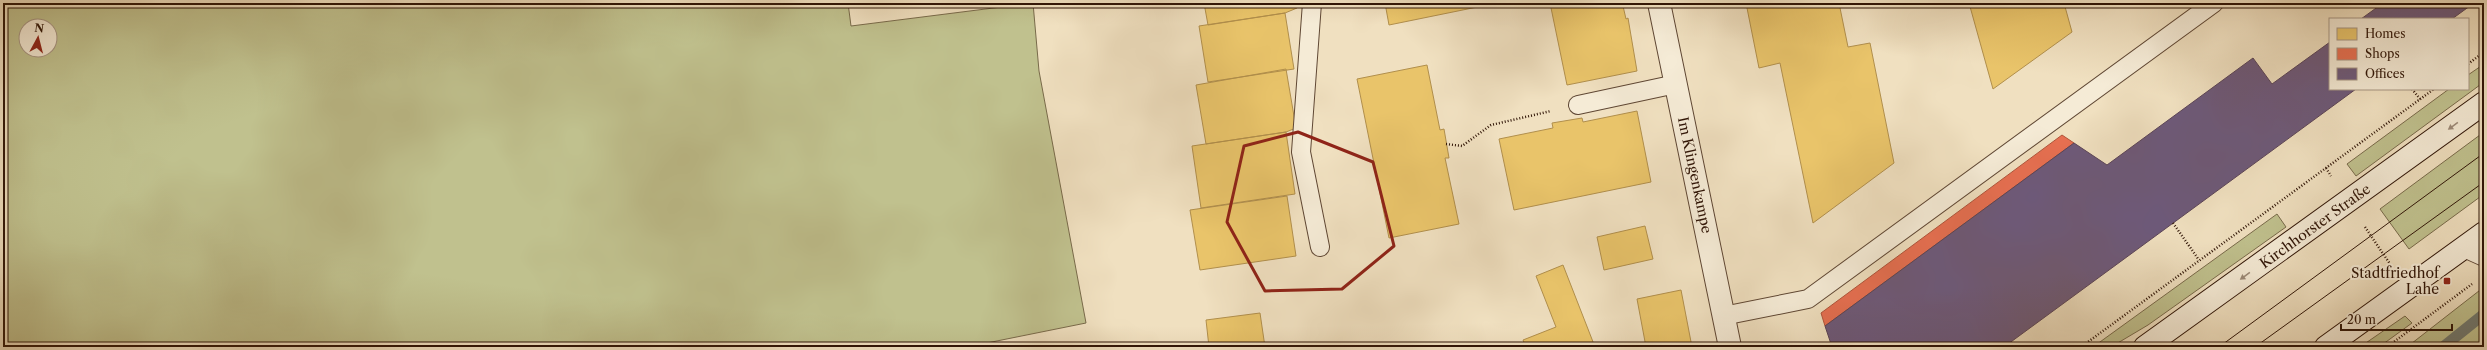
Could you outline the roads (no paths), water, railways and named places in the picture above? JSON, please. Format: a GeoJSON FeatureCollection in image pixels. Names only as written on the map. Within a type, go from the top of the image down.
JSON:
{"type":"FeatureCollection","features":[{"type":"Feature","properties":{"kind":"main road","name":"Im Klingenkampe"},"geometry":{"type":"LineString","coordinates":[[1659,3],[1730,347]]}},
{"type":"Feature","properties":{"kind":"main road","name":"Kirchhorster Straße"},"geometry":{"type":"LineString","coordinates":[[2145,347],[2349,202],[2484,103]]}},
{"type":"Feature","properties":{"kind":"main road"},"geometry":{"type":"LineString","coordinates":[[2326,347],[2484,233]]}},
{"type":"Feature","properties":{"kind":"lane"},"geometry":{"type":"LineString","coordinates":[[1312,3],[1301,152],[1320,247]]}},
{"type":"Feature","properties":{"kind":"lane"},"geometry":{"type":"LineString","coordinates":[[1723,316],[1808,298],[2214,3]]}},
{"type":"Feature","properties":{"kind":"lane"},"geometry":{"type":"LineString","coordinates":[[1578,105],[1676,84]]}},
{"type":"Feature","properties":{"kind":"lane"},"geometry":{"type":"LineString","coordinates":[[2464,248],[2484,257]]}},
{"type":"Feature","properties":{"kind":"waterway"},"geometry":{"type":"LineString","coordinates":[[2443,347],[2484,314]]}},
{"type":"Feature","properties":{"kind":"tram line"},"geometry":{"type":"LineString","coordinates":[[2219,347],[2484,153]]}},
{"type":"Feature","properties":{"kind":"tram line"},"geometry":{"type":"LineString","coordinates":[[2255,347],[2484,182]]}},
{"type":"Feature","properties":{"kind":"place","name":"Stadtfriedhof Lahe"},"geometry":{"type":"Point","coordinates":[2447,281]}}]}
